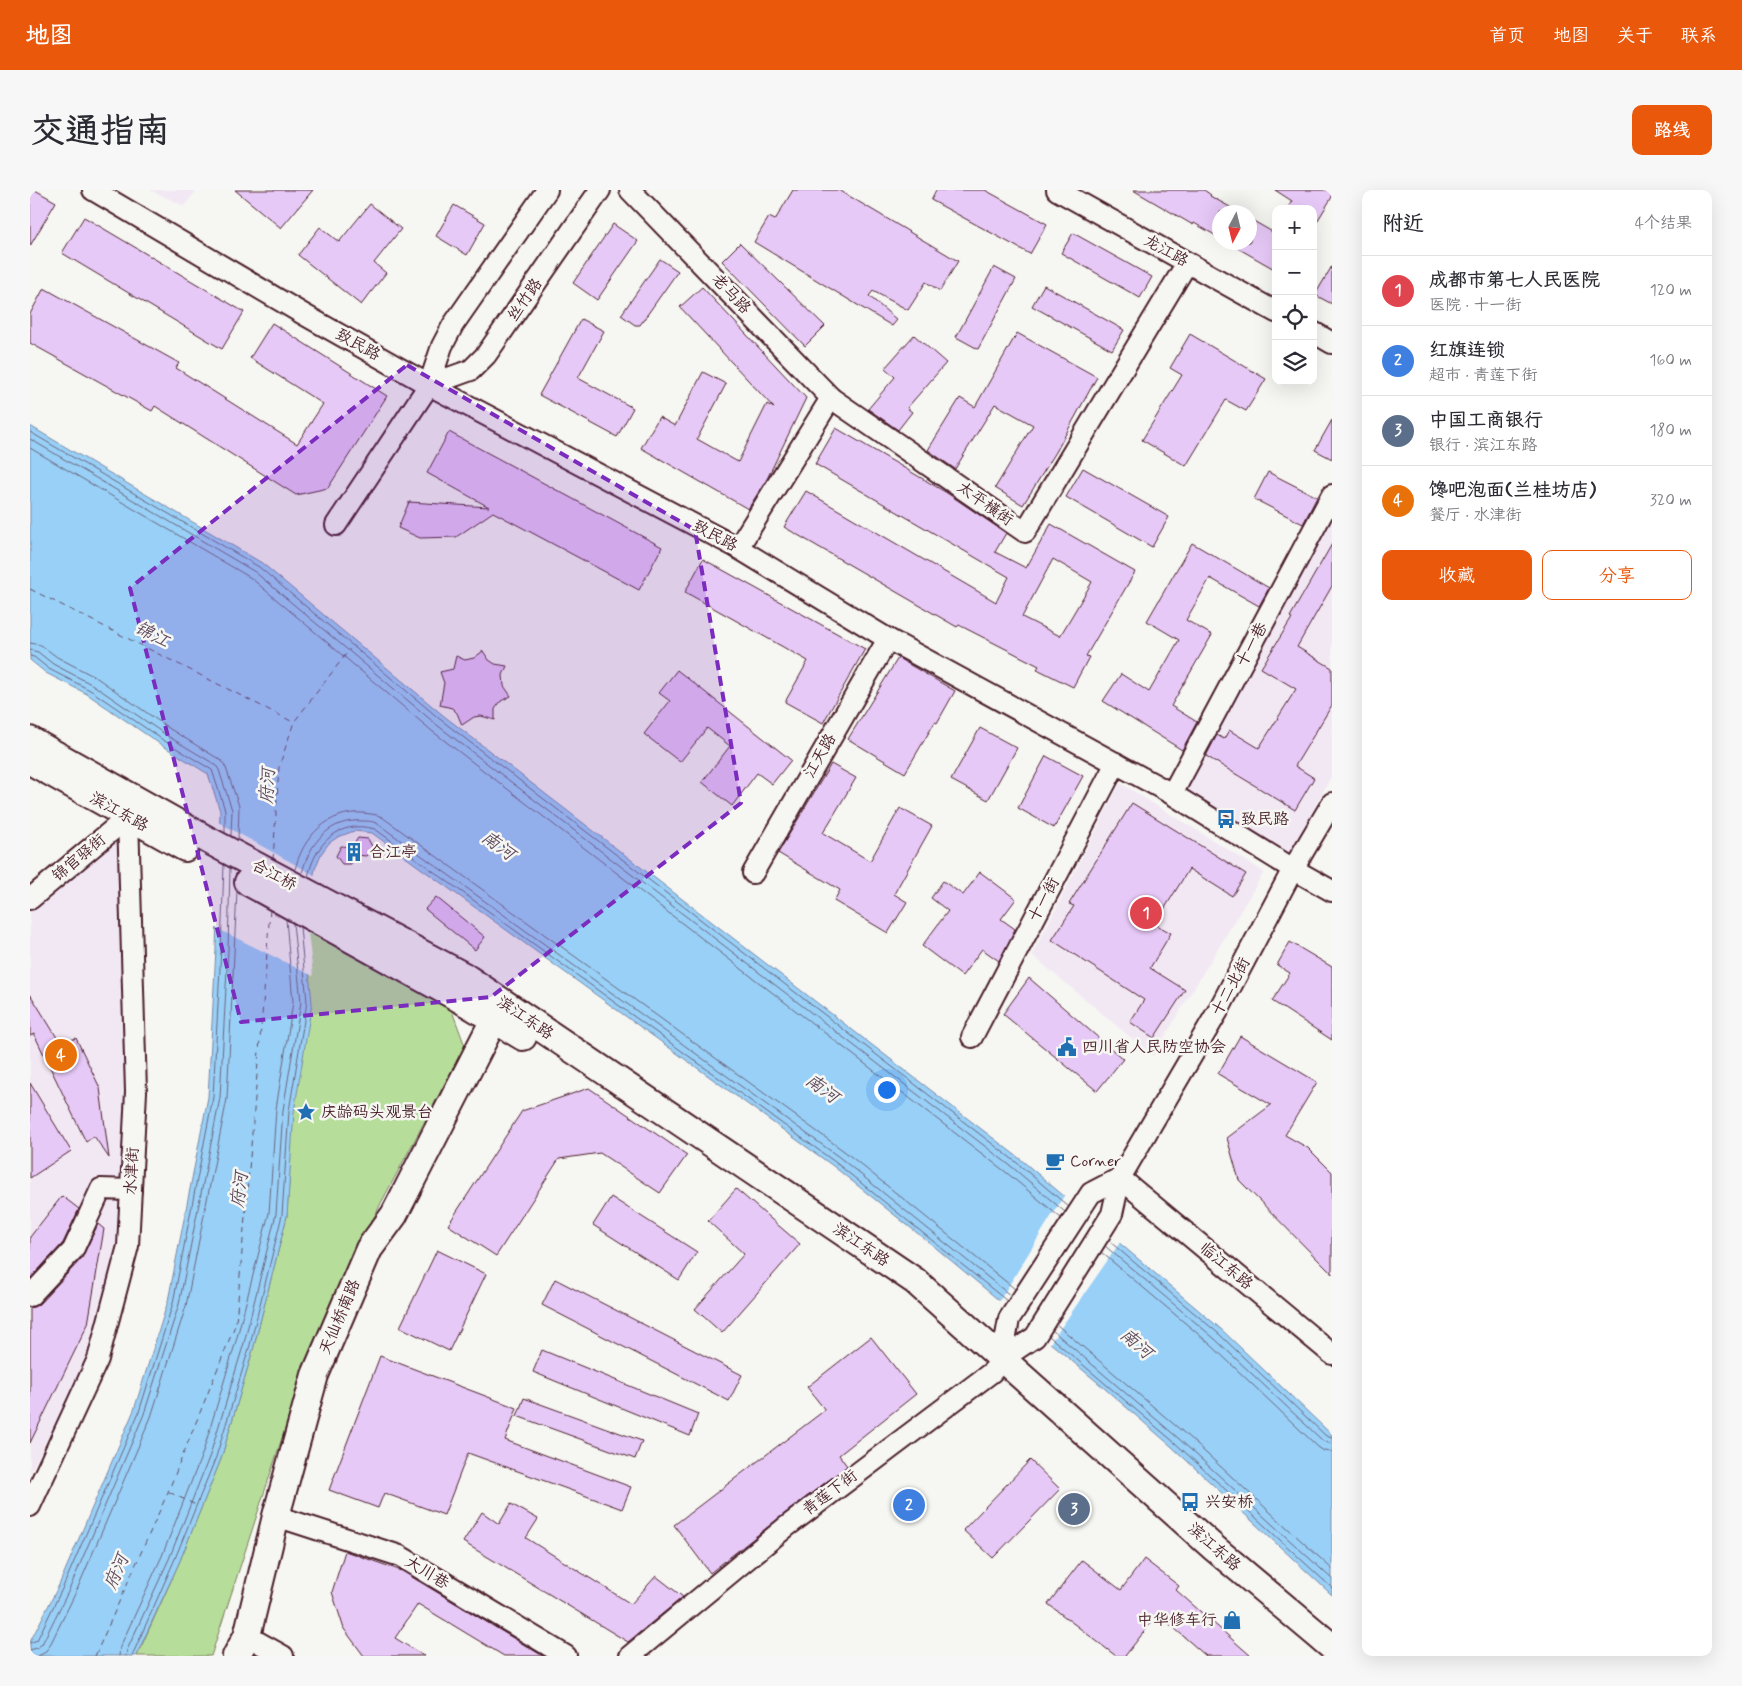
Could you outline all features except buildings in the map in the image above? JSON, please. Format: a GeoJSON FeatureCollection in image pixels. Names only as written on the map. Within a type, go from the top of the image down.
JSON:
{"type":"FeatureCollection","features":[{"type":"Feature","properties":{"kind":"main road","name":"滨江东路"},"geometry":{"type":"LineString","coordinates":[[30,740],[208,850]]}},
{"type":"Feature","properties":{"kind":"main road","name":"滨江东路"},"geometry":{"type":"LineString","coordinates":[[30,761],[128,817],[208,850]]}},
{"type":"Feature","properties":{"kind":"main road","name":"合江桥"},"geometry":{"type":"LineString","coordinates":[[208,850],[339,921]]}},
{"type":"Feature","properties":{"kind":"main road","name":"滨江东路"},"geometry":{"type":"LineString","coordinates":[[339,921],[498,1011],[702,1147],[911,1297],[997,1366],[1332,1647]]}},
{"type":"Feature","properties":{"kind":"main road","name":"天仙桥南路"},"geometry":{"type":"LineString","coordinates":[[242,1646],[315,1375],[369,1249],[394,1215],[498,1011]]}},
{"type":"Feature","properties":{"kind":"main road","name":"滨江东路"},"geometry":{"type":"LineString","coordinates":[[997,1366],[1203,1559],[1319,1656]]}},
{"type":"Feature","properties":{"kind":"street","name":"致民路"},"geometry":{"type":"LineString","coordinates":[[93,190],[303,314],[429,385],[738,548],[888,639],[1172,794],[1332,891]]}},
{"type":"Feature","properties":{"kind":"street"},"geometry":{"type":"LineString","coordinates":[[336,526],[429,385],[442,346],[453,325],[547,190]]}},
{"type":"Feature","properties":{"kind":"street","name":"丝竹路"},"geometry":{"type":"LineString","coordinates":[[429,385],[471,370],[486,355],[600,190]]}},
{"type":"Feature","properties":{"kind":"street","name":"老马路"},"geometry":{"type":"LineString","coordinates":[[630,190],[831,398]]}},
{"type":"Feature","properties":{"kind":"street","name":"龙江路"},"geometry":{"type":"LineString","coordinates":[[1056,190],[1272,310]]}},
{"type":"Feature","properties":{"kind":"street","name":"太平横街"},"geometry":{"type":"LineString","coordinates":[[831,398],[1025,532],[1187,263]]}},
{"type":"Feature","properties":{"kind":"street"},"geometry":{"type":"LineString","coordinates":[[1317,334],[1332,343]]}},
{"type":"Feature","properties":{"kind":"street"},"geometry":{"type":"LineString","coordinates":[[738,548],[831,398]]}},
{"type":"Feature","properties":{"kind":"street","name":"十一巷"},"geometry":{"type":"LineString","coordinates":[[1172,794],[1332,495]]}},
{"type":"Feature","properties":{"kind":"street","name":"江天路"},"geometry":{"type":"LineString","coordinates":[[753,873],[888,639]]}},
{"type":"Feature","properties":{"kind":"street","name":"十一街"},"geometry":{"type":"LineString","coordinates":[[972,1037],[1116,763]]}},
{"type":"Feature","properties":{"kind":"street","name":"十二北街"},"geometry":{"type":"LineString","coordinates":[[1120,1178],[1218,1011],[1293,869],[1332,802]]}},
{"type":"Feature","properties":{"kind":"street","name":"锦官驿街"},"geometry":{"type":"LineString","coordinates":[[30,899],[128,817]]}},
{"type":"Feature","properties":{"kind":"street","name":"水津街"},"geometry":{"type":"LineString","coordinates":[[30,1506],[98,1359],[128,1246],[136,1092],[128,817]]}},
{"type":"Feature","properties":{"kind":"street"},"geometry":{"type":"LineString","coordinates":[[997,1366],[1009,1319],[1091,1193],[1120,1178]]}},
{"type":"Feature","properties":{"kind":"street","name":"青莲下街"},"geometry":{"type":"LineString","coordinates":[[630,1656],[786,1527],[1035,1338],[1112,1214],[1120,1178]]}},
{"type":"Feature","properties":{"kind":"street","name":"临江东路"},"geometry":{"type":"LineString","coordinates":[[1120,1178],[1332,1354]]}},
{"type":"Feature","properties":{"kind":"street"},"geometry":{"type":"LineString","coordinates":[[30,1296],[73,1250],[101,1189],[131,1190]]}},
{"type":"Feature","properties":{"kind":"street","name":"大川巷"},"geometry":{"type":"LineString","coordinates":[[276,1516],[400,1556],[566,1656]]}},
{"type":"Feature","properties":{"kind":"street"},"geometry":{"type":"LineString","coordinates":[[242,1646],[283,1656]]}},
{"type":"Feature","properties":{"kind":"highlighted area"},"geometry":{"type":"Polygon","coordinates":[[[407,365],[695,530],[741,803],[491,997],[241,1022],[130,588],[407,365]]]}},
{"type":"Feature","properties":{"kind":"shaded area"},"geometry":{"type":"Polygon","coordinates":[[[150,190],[197,190],[184,206],[150,190]]]}},
{"type":"Feature","properties":{"kind":"shaded area"},"geometry":{"type":"Polygon","coordinates":[[[1332,520],[1332,775],[1290,853],[1185,788],[1332,520]]]}},
{"type":"Feature","properties":{"kind":"shaded area"},"geometry":{"type":"Polygon","coordinates":[[[1120,783],[1264,872],[1153,1056],[1032,955],[1120,783]]]}},
{"type":"Feature","properties":{"kind":"shaded area"},"geometry":{"type":"Polygon","coordinates":[[[118,833],[125,1090],[118,1249],[89,1357],[30,1473],[30,910],[118,833]]]}},
{"type":"Feature","properties":{"kind":"green space"},"geometry":{"type":"Polygon","coordinates":[[[304,922],[446,995],[465,1046],[381,1203],[312,1346],[211,1656],[137,1656],[179,1563],[221,1459],[254,1346],[287,1216],[304,922]]]}},
{"type":"Feature","properties":{"kind":"water"},"geometry":{"type":"Polygon","coordinates":[[[30,426],[262,563],[444,716],[1019,1158],[1222,1330],[1332,1435],[1332,1595],[1171,1446],[1096,1381],[936,1248],[833,1166],[372,833],[354,831],[338,837],[329,843],[321,854],[315,869],[304,922],[312,1003],[294,1112],[287,1216],[254,1346],[221,1459],[179,1563],[136,1656],[30,1656],[30,1642],[59,1585],[134,1410],[168,1301],[208,1097],[216,949],[220,811],[208,774],[87,694],[46,673],[30,660],[30,426]]]}},
{"type":"Feature","properties":{"kind":"pier"},"geometry":{"type":"Polygon","coordinates":[[[218,822],[316,876],[307,923],[313,976],[214,927],[218,822]]]}},
{"type":"Feature","properties":{"kind":"pier"},"geometry":{"type":"Polygon","coordinates":[[[1065,1194],[1121,1241],[1049,1345],[998,1303],[1065,1194]]]}},
{"type":"Feature","properties":{"kind":"ferry route"},"geometry":{"type":"LineString","coordinates":[[30,589],[293,722]]}},
{"type":"Feature","properties":{"kind":"ferry route"},"geometry":{"type":"LineString","coordinates":[[273,860],[279,767],[294,722],[350,649]]}},
{"type":"Feature","properties":{"kind":"ferry route"},"geometry":{"type":"LineString","coordinates":[[95,1656],[168,1492],[236,1323],[270,909]]}},
{"type":"Feature","properties":{"kind":"ferry route"},"geometry":{"type":"LineString","coordinates":[[169,1492],[198,1506]]}},
{"type":"Feature","properties":{"kind":"place","name":"致民路"},"geometry":{"type":"Point","coordinates":[1226,819]}},
{"type":"Feature","properties":{"kind":"place","name":"合江亭"},"geometry":{"type":"Point","coordinates":[354,852]}},
{"type":"Feature","properties":{"kind":"place","name":"成都市第七人民医院"},"geometry":{"type":"Point","coordinates":[1146,913]}},
{"type":"Feature","properties":{"kind":"place","name":"四川省人民防空协会"},"geometry":{"type":"Point","coordinates":[1067,1047]}},
{"type":"Feature","properties":{"kind":"place","name":"馋吧泡面(兰桂坊店)"},"geometry":{"type":"Point","coordinates":[61,1055]}},
{"type":"Feature","properties":{"kind":"place","name":"庆龄码头观景台"},"geometry":{"type":"Point","coordinates":[306,1112]}},
{"type":"Feature","properties":{"kind":"place","name":"Corner"},"geometry":{"type":"Point","coordinates":[1055,1161]}},
{"type":"Feature","properties":{"kind":"place","name":"兴安桥"},"geometry":{"type":"Point","coordinates":[1190,1502]}},
{"type":"Feature","properties":{"kind":"place","name":"红旗连锁"},"geometry":{"type":"Point","coordinates":[909,1505]}},
{"type":"Feature","properties":{"kind":"place","name":"中国工商银行"},"geometry":{"type":"Point","coordinates":[1074,1509]}},
{"type":"Feature","properties":{"kind":"place","name":"中华修车行"},"geometry":{"type":"Point","coordinates":[1232,1620]}},
{"type":"Feature","properties":{"kind":"water label","name":"锦江"},"geometry":{"type":"Point","coordinates":[152,635]}},
{"type":"Feature","properties":{"kind":"water label","name":"府河"},"geometry":{"type":"Point","coordinates":[268,786]}},
{"type":"Feature","properties":{"kind":"water label","name":"南河"},"geometry":{"type":"Point","coordinates":[498,846]}},
{"type":"Feature","properties":{"kind":"water label","name":"南河"},"geometry":{"type":"Point","coordinates":[822,1089]}},
{"type":"Feature","properties":{"kind":"water label","name":"府河"},"geometry":{"type":"Point","coordinates":[240,1190]}},
{"type":"Feature","properties":{"kind":"water label","name":"南河"},"geometry":{"type":"Point","coordinates":[1136,1344]}},
{"type":"Feature","properties":{"kind":"water label","name":"府河"},"geometry":{"type":"Point","coordinates":[117,1572]}}]}
